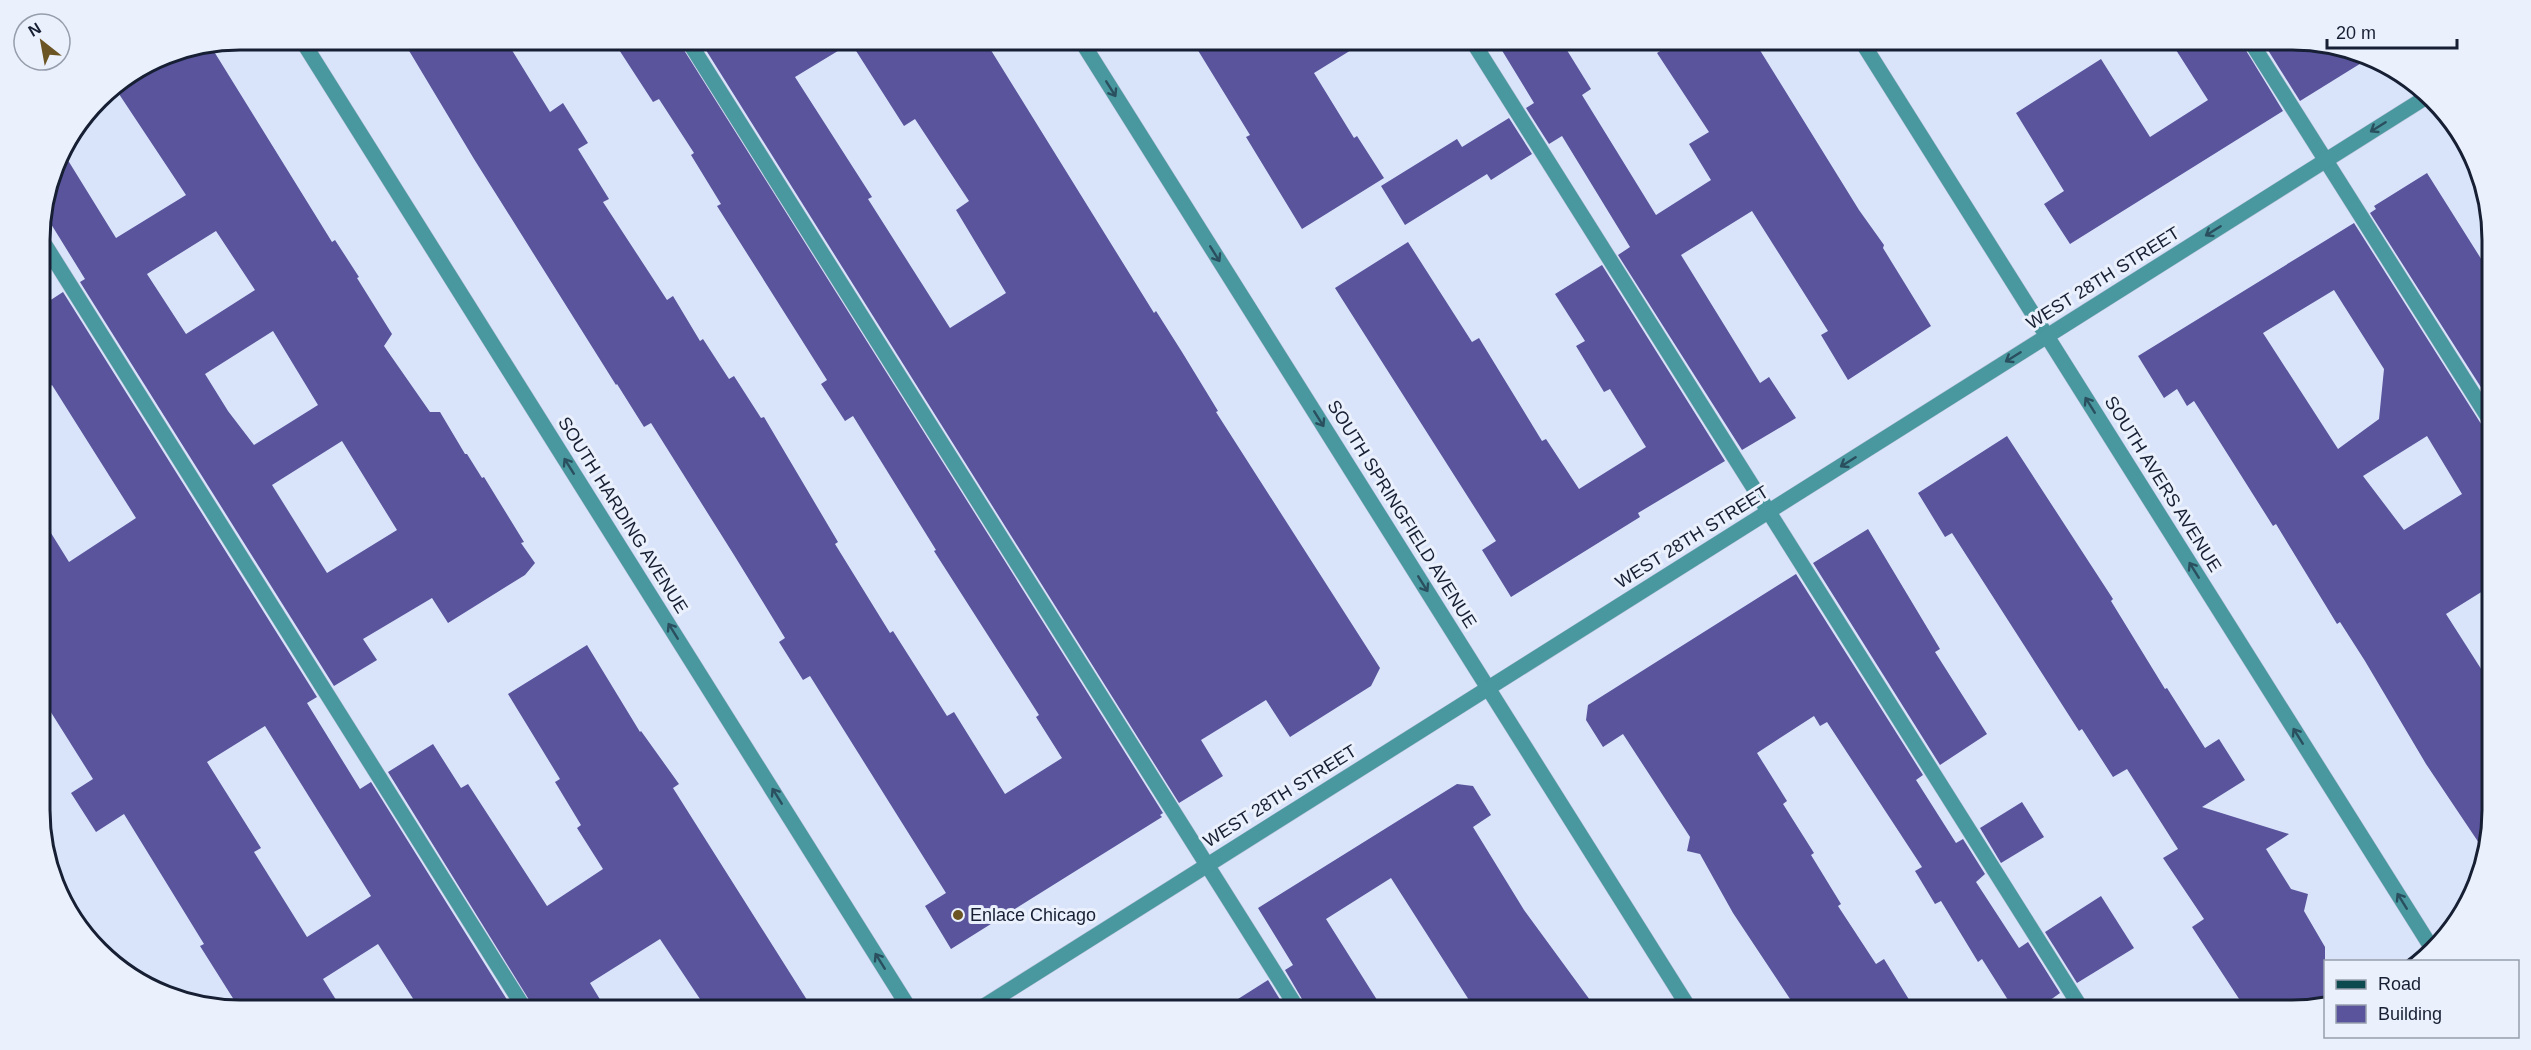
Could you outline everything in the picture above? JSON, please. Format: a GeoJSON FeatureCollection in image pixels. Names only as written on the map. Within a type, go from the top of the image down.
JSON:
{"type":"FeatureCollection","features":[{"type":"Feature","properties":{"kind":"street","name":"SOUTH HARDING AVENUE"},"geometry":{"type":"LineString","coordinates":[[308,50],[904,1000]]}},
{"type":"Feature","properties":{"kind":"street"},"geometry":{"type":"LineString","coordinates":[[694,50],[1292,1000]]}},
{"type":"Feature","properties":{"kind":"street","name":"SOUTH SPRINGFIELD AVENUE"},"geometry":{"type":"LineString","coordinates":[[1087,50],[1684,1000]]}},
{"type":"Feature","properties":{"kind":"street"},"geometry":{"type":"LineString","coordinates":[[1478,50],[2077,1000]]}},
{"type":"Feature","properties":{"kind":"street","name":"SOUTH AVERS AVENUE"},"geometry":{"type":"LineString","coordinates":[[1867,50],[2428,942]]}},
{"type":"Feature","properties":{"kind":"street"},"geometry":{"type":"LineString","coordinates":[[2256,50],[2482,409]]}},
{"type":"Feature","properties":{"kind":"street","name":"WEST 28TH STREET"},"geometry":{"type":"LineString","coordinates":[[993,1000],[2421,101]]}},
{"type":"Feature","properties":{"kind":"street"},"geometry":{"type":"LineString","coordinates":[[50,254],[519,1000]]}},
{"type":"Feature","properties":{"kind":"building"},"geometry":{"type":"Polygon","coordinates":[[[409,50],[512,50],[550,112],[563,103],[588,143],[578,149],[609,199],[603,202],[667,300],[673,296],[700,341],[703,339],[729,379],[734,376],[761,418],[764,417],[838,542],[835,544],[890,633],[893,631],[947,716],[954,712],[1005,794],[1062,758],[1036,717],[1039,715],[934,551],[936,550],[853,416],[845,421],[821,384],[827,380],[717,206],[721,204],[691,155],[694,153],[659,99],[653,102],[619,50],[684,50],[1163,813],[1160,815],[1162,817],[951,949],[925,906],[946,893],[810,676],[803,680],[779,642],[785,638],[651,423],[644,427],[474,159],[409,50]]]}},
{"type":"Feature","properties":{"kind":"building"},"geometry":{"type":"Polygon","coordinates":[[[706,50],[839,50],[795,77],[872,197],[868,199],[950,328],[1006,293],[956,210],[969,201],[915,119],[904,126],[855,50],[991,50],[1154,313],[1156,311],[1182,352],[1218,411],[1216,412],[1380,668],[1371,686],[1290,737],[1266,700],[1201,740],[1223,776],[1179,803],[706,50]]]}},
{"type":"Feature","properties":{"kind":"building"},"geometry":{"type":"Polygon","coordinates":[[[1198,50],[1351,50],[1314,73],[1354,138],[1357,136],[1384,178],[1302,229],[1246,137],[1250,135],[1198,50]]]}},
{"type":"Feature","properties":{"kind":"building"},"geometry":{"type":"Polygon","coordinates":[[[1502,50],[1567,50],[1591,89],[1582,95],[1656,215],[1711,180],[1689,144],[1709,132],[1657,53],[1659,50],[1760,50],[1859,210],[1884,245],[1883,248],[1931,326],[1848,380],[1821,335],[1828,331],[1752,211],[1681,255],[1760,383],[1769,377],[1796,418],[1742,450],[1618,255],[1630,247],[1562,136],[1549,144],[1526,108],[1534,103],[1502,50]]]}},
{"type":"Feature","properties":{"kind":"building"},"geometry":{"type":"Polygon","coordinates":[[[2176,50],[2246,50],[2283,111],[2070,244],[2044,204],[2064,191],[2016,113],[2101,59],[2150,137],[2208,100],[2176,50]]]}},
{"type":"Feature","properties":{"kind":"building"},"geometry":{"type":"Polygon","coordinates":[[[2268,50],[2316,51],[2341,56],[2361,63],[2300,101],[2268,50]]]}},
{"type":"Feature","properties":{"kind":"building"},"geometry":{"type":"Polygon","coordinates":[[[214,51],[332,242],[335,240],[359,277],[357,278],[392,334],[384,346],[430,412],[440,412],[465,454],[482,478],[484,477],[524,542],[521,543],[535,563],[525,575],[448,623],[432,598],[363,639],[377,660],[334,686],[80,282],[85,279],[50,223],[56,190],[67,159],[116,238],[186,195],[119,94],[145,75],[167,64],[214,51]],[[216,231],[147,274],[186,334],[255,290],[216,231]],[[273,331],[205,374],[228,411],[254,445],[318,405],[273,331]],[[342,441],[272,485],[327,573],[397,530],[342,441]]]}},
{"type":"Feature","properties":{"kind":"building"},"geometry":{"type":"Polygon","coordinates":[[[1509,118],[1532,154],[1491,180],[1487,174],[1405,225],[1381,186],[1457,139],[1462,147],[1509,118]]]}},
{"type":"Feature","properties":{"kind":"building"},"geometry":{"type":"Polygon","coordinates":[[[2427,173],[2482,260],[2482,389],[2370,213],[2376,209],[2374,206],[2427,173]]]}},
{"type":"Feature","properties":{"kind":"building"},"geometry":{"type":"Polygon","coordinates":[[[2354,223],[2482,425],[2482,592],[2446,614],[2482,670],[2482,810],[2479,842],[2426,764],[2340,622],[2337,624],[2276,524],[2273,526],[2194,401],[2187,406],[2177,389],[2164,398],[2138,356],[2354,223]],[[2334,290],[2263,333],[2338,449],[2379,419],[2384,369],[2334,290]],[[2427,436],[2363,476],[2404,530],[2462,494],[2427,436]]]}},
{"type":"Feature","properties":{"kind":"building"},"geometry":{"type":"Polygon","coordinates":[[[1408,242],[1472,342],[1479,338],[1542,441],[1546,439],[1579,489],[1646,447],[1610,389],[1604,392],[1576,346],[1585,341],[1555,294],[1602,265],[1725,461],[1638,513],[1640,517],[1511,597],[1482,550],[1496,541],[1335,288],[1408,242]]]}},
{"type":"Feature","properties":{"kind":"building"},"geometry":{"type":"Polygon","coordinates":[[[63,292],[317,697],[307,703],[360,789],[371,782],[507,1000],[414,1000],[378,944],[323,979],[336,1000],[234,1000],[200,946],[204,944],[124,814],[96,832],[71,793],[93,779],[50,711],[50,531],[69,562],[136,518],[52,385],[50,386],[50,300],[63,292]],[[265,726],[207,762],[261,848],[254,852],[307,937],[371,896],[265,726]]]}},
{"type":"Feature","properties":{"kind":"building"},"geometry":{"type":"Polygon","coordinates":[[[2007,436],[2113,599],[2111,601],[2165,689],[2167,688],[2205,748],[2219,739],[2245,780],[2202,807],[2289,834],[2266,849],[2291,889],[2308,894],[2304,911],[2325,947],[2324,998],[2304,1000],[2240,1000],[2192,927],[2204,919],[2163,858],[2178,849],[2127,769],[2113,777],[2082,729],[2079,731],[1952,533],[1945,537],[1918,493],[2007,436]]]}},
{"type":"Feature","properties":{"kind":"building"},"geometry":{"type":"Polygon","coordinates":[[[1868,529],[1940,649],[1935,652],[1987,734],[1940,765],[1813,563],[1868,529]]]}},
{"type":"Feature","properties":{"kind":"building"},"geometry":{"type":"Polygon","coordinates":[[[1796,574],[1923,775],[1916,780],[1956,843],[1963,839],[1985,874],[1976,882],[2019,948],[2028,942],[2060,993],[2050,1000],[2008,1000],[1982,959],[1978,962],[1941,901],[1935,904],[1915,871],[1922,867],[1827,722],[1820,726],[1814,716],[1757,753],[1787,801],[1783,804],[1814,853],[1811,855],[1841,904],[1838,906],[1876,964],[1884,959],[1909,1000],[1791,1000],[1733,913],[1700,854],[1687,851],[1690,837],[1623,734],[1603,747],[1586,720],[1588,705],[1796,574]]]}},
{"type":"Feature","properties":{"kind":"building"},"geometry":{"type":"Polygon","coordinates":[[[587,645],[640,732],[679,784],[673,788],[807,1000],[701,1000],[660,939],[590,983],[600,1000],[529,1000],[388,772],[433,744],[461,788],[468,784],[547,906],[603,869],[577,828],[581,825],[555,782],[560,779],[508,694],[587,645]]]}},
{"type":"Feature","properties":{"kind":"building"},"geometry":{"type":"Polygon","coordinates":[[[1457,784],[1473,786],[1491,815],[1473,827],[1524,910],[1590,1000],[1469,1000],[1391,878],[1326,919],[1377,1000],[1303,1000],[1285,970],[1293,965],[1258,908],[1457,784]]]}},
{"type":"Feature","properties":{"kind":"building"},"geometry":{"type":"Polygon","coordinates":[[[2022,802],[2044,837],[2001,863],[1980,828],[2022,802]]]}},
{"type":"Feature","properties":{"kind":"building"},"geometry":{"type":"Polygon","coordinates":[[[2101,896],[2134,948],[2077,983],[2045,932],[2101,896]]]}},
{"type":"Feature","properties":{"kind":"building"},"geometry":{"type":"Polygon","coordinates":[[[1268,980],[1280,1000],[1236,1000],[1268,980]]]}},
{"type":"Feature","properties":{"kind":"place","name":"Enlace Chicago"},"geometry":{"type":"Point","coordinates":[958,915]}}]}
